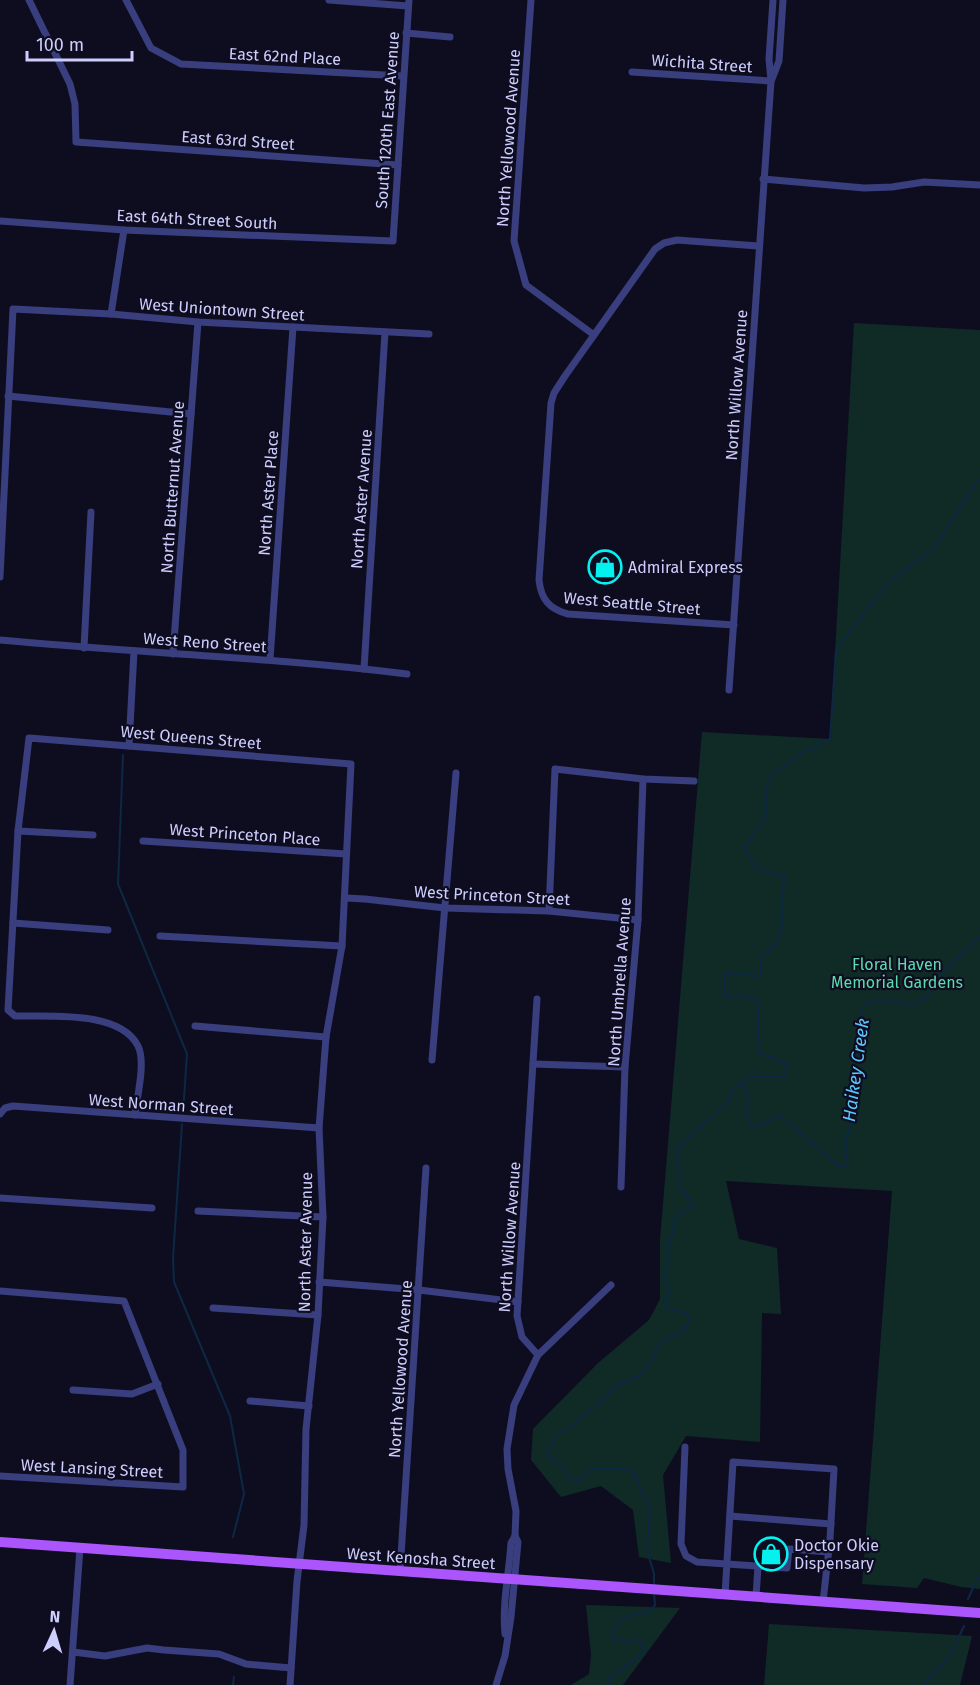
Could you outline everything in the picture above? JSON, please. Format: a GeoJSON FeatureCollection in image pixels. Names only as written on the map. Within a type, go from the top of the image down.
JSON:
{"type":"FeatureCollection","features":[{"type":"Feature","properties":{"kind":"main road","name":"West Kenosha Street"},"geometry":{"type":"LineString","coordinates":[[0,1542],[980,1613]]}},
{"type":"Feature","properties":{"kind":"street","name":"East 63rd Street"},"geometry":{"type":"LineString","coordinates":[[29,0],[70,84],[76,113],[76,142],[398,165]]}},
{"type":"Feature","properties":{"kind":"street","name":"East 62nd Place"},"geometry":{"type":"LineString","coordinates":[[126,0],[151,48],[181,64],[403,76]]}},
{"type":"Feature","properties":{"kind":"street"},"geometry":{"type":"LineString","coordinates":[[328,0],[408,3]]}},
{"type":"Feature","properties":{"kind":"street","name":"North Yellowood Avenue"},"geometry":{"type":"LineString","coordinates":[[531,0],[514,241],[526,285],[594,335]]}},
{"type":"Feature","properties":{"kind":"street","name":"North Willow Avenue"},"geometry":{"type":"LineString","coordinates":[[729,690],[771,81],[769,59],[773,0]]}},
{"type":"Feature","properties":{"kind":"street","name":"North Willow Avenue"},"geometry":{"type":"LineString","coordinates":[[771,81],[779,60],[783,0]]}},
{"type":"Feature","properties":{"kind":"street","name":"South 120th East Avenue"},"geometry":{"type":"LineString","coordinates":[[393,241],[408,3]]}},
{"type":"Feature","properties":{"kind":"street"},"geometry":{"type":"LineString","coordinates":[[406,33],[450,37]]}},
{"type":"Feature","properties":{"kind":"street","name":"Wichita Street"},"geometry":{"type":"LineString","coordinates":[[632,72],[771,81]]}},
{"type":"Feature","properties":{"kind":"street"},"geometry":{"type":"LineString","coordinates":[[763,179],[864,188],[924,182],[980,185]]}},
{"type":"Feature","properties":{"kind":"street","name":"East 64th Street South"},"geometry":{"type":"LineString","coordinates":[[0,221],[124,230],[393,241]]}},
{"type":"Feature","properties":{"kind":"street"},"geometry":{"type":"LineString","coordinates":[[111,314],[124,230]]}},
{"type":"Feature","properties":{"kind":"street"},"geometry":{"type":"LineString","coordinates":[[594,335],[649,255],[664,243],[677,240],[758,246]]}},
{"type":"Feature","properties":{"kind":"street","name":"West Uniontown Street"},"geometry":{"type":"LineString","coordinates":[[8,396],[14,309],[111,314],[198,322],[429,334]]}},
{"type":"Feature","properties":{"kind":"street","name":"North Butternut Avenue"},"geometry":{"type":"LineString","coordinates":[[173,654],[198,322]]}},
{"type":"Feature","properties":{"kind":"street","name":"North Aster Place"},"geometry":{"type":"LineString","coordinates":[[270,660],[293,327]]}},
{"type":"Feature","properties":{"kind":"street","name":"North Aster Avenue"},"geometry":{"type":"LineString","coordinates":[[364,669],[385,332]]}},
{"type":"Feature","properties":{"kind":"street","name":"West Seattle Street"},"geometry":{"type":"LineString","coordinates":[[594,335],[554,393],[551,404],[540,589],[546,603],[551,608],[568,614],[734,625]]}},
{"type":"Feature","properties":{"kind":"street"},"geometry":{"type":"LineString","coordinates":[[0,577],[2,457],[8,396],[191,414]]}},
{"type":"Feature","properties":{"kind":"street"},"geometry":{"type":"LineString","coordinates":[[84,648],[91,512]]}},
{"type":"Feature","properties":{"kind":"street","name":"West Reno Street"},"geometry":{"type":"LineString","coordinates":[[0,640],[270,660],[407,674]]}},
{"type":"Feature","properties":{"kind":"street"},"geometry":{"type":"LineString","coordinates":[[129,746],[134,651]]}},
{"type":"Feature","properties":{"kind":"street","name":"West Queens Street"},"geometry":{"type":"LineString","coordinates":[[18,831],[29,738],[351,764]]}},
{"type":"Feature","properties":{"kind":"street","name":"North Aster Avenue"},"geometry":{"type":"LineString","coordinates":[[290,1685],[297,1581],[304,1525],[305,1458],[318,1315],[323,1218],[319,1128],[326,1037],[342,946],[351,764]]}},
{"type":"Feature","properties":{"kind":"street"},"geometry":{"type":"LineString","coordinates":[[549,911],[555,769],[643,779],[694,781]]}},
{"type":"Feature","properties":{"kind":"street"},"geometry":{"type":"LineString","coordinates":[[432,1060],[456,773]]}},
{"type":"Feature","properties":{"kind":"street","name":"North Umbrella Avenue"},"geometry":{"type":"LineString","coordinates":[[621,1187],[626,1067],[638,920],[643,779]]}},
{"type":"Feature","properties":{"kind":"street"},"geometry":{"type":"LineString","coordinates":[[93,835],[18,831],[8,1010],[15,1016],[96,1019],[115,1024],[138,1046],[141,1068],[135,1115]]}},
{"type":"Feature","properties":{"kind":"street","name":"West Princeton Place"},"geometry":{"type":"LineString","coordinates":[[142,841],[346,854]]}},
{"type":"Feature","properties":{"kind":"street","name":"West Princeton Street"},"geometry":{"type":"LineString","coordinates":[[345,898],[445,908],[549,911],[638,920]]}},
{"type":"Feature","properties":{"kind":"street"},"geometry":{"type":"LineString","coordinates":[[13,923],[108,930]]}},
{"type":"Feature","properties":{"kind":"street"},"geometry":{"type":"LineString","coordinates":[[160,936],[342,946]]}},
{"type":"Feature","properties":{"kind":"street","name":"North Willow Avenue"},"geometry":{"type":"LineString","coordinates":[[537,999],[517,1316],[518,1328],[522,1337],[538,1355]]}},
{"type":"Feature","properties":{"kind":"street"},"geometry":{"type":"LineString","coordinates":[[195,1026],[326,1037]]}},
{"type":"Feature","properties":{"kind":"street"},"geometry":{"type":"LineString","coordinates":[[533,1064],[626,1067]]}},
{"type":"Feature","properties":{"kind":"street","name":"West Norman Street"},"geometry":{"type":"LineString","coordinates":[[1,1112],[13,1106],[319,1128]]}},
{"type":"Feature","properties":{"kind":"street","name":"North Yellowood Avenue"},"geometry":{"type":"LineString","coordinates":[[400,1571],[426,1168]]}},
{"type":"Feature","properties":{"kind":"street"},"geometry":{"type":"LineString","coordinates":[[0,1198],[152,1208]]}},
{"type":"Feature","properties":{"kind":"street"},"geometry":{"type":"LineString","coordinates":[[198,1211],[323,1218]]}},
{"type":"Feature","properties":{"kind":"street"},"geometry":{"type":"LineString","coordinates":[[319,1282],[419,1290],[518,1302]]}},
{"type":"Feature","properties":{"kind":"street"},"geometry":{"type":"LineString","coordinates":[[496,1685],[505,1656],[511,1580],[518,1542],[515,1536],[516,1511],[508,1469],[507,1449],[514,1405],[538,1355],[612,1285]]}},
{"type":"Feature","properties":{"kind":"street"},"geometry":{"type":"LineString","coordinates":[[0,1291],[124,1301],[158,1384],[132,1394],[73,1390]]}},
{"type":"Feature","properties":{"kind":"street"},"geometry":{"type":"LineString","coordinates":[[213,1308],[318,1315]]}},
{"type":"Feature","properties":{"kind":"street","name":"West Lansing Street"},"geometry":{"type":"LineString","coordinates":[[0,1476],[183,1487],[183,1450],[158,1384]]}},
{"type":"Feature","properties":{"kind":"street"},"geometry":{"type":"LineString","coordinates":[[250,1401],[309,1406]]}},
{"type":"Feature","properties":{"kind":"street"},"geometry":{"type":"LineString","coordinates":[[685,1447],[681,1544],[686,1556],[697,1562],[787,1568],[789,1549],[829,1552]]}},
{"type":"Feature","properties":{"kind":"street"},"geometry":{"type":"LineString","coordinates":[[725,1595],[733,1462],[834,1468],[829,1552],[823,1602]]}},
{"type":"Feature","properties":{"kind":"street"},"geometry":{"type":"LineString","coordinates":[[730,1516],[831,1524]]}},
{"type":"Feature","properties":{"kind":"street"},"geometry":{"type":"LineString","coordinates":[[70,1685],[80,1548]]}},
{"type":"Feature","properties":{"kind":"street"},"geometry":{"type":"LineString","coordinates":[[756,1597],[758,1566]]}},
{"type":"Feature","properties":{"kind":"street"},"geometry":{"type":"LineString","coordinates":[[73,1652],[105,1656],[147,1648],[219,1654],[246,1664],[291,1668]]}},
{"type":"Feature","properties":{"kind":"green space","name":"Floral Haven Memorial Gardens"},"geometry":{"type":"Polygon","coordinates":[[[854,323],[980,330],[980,1589],[924,1578],[917,1588],[862,1584],[892,1191],[726,1181],[739,1239],[777,1248],[781,1314],[762,1313],[760,1442],[686,1436],[663,1475],[671,1563],[639,1557],[633,1510],[601,1486],[561,1497],[531,1460],[533,1429],[598,1363],[649,1320],[660,1299],[660,1240],[702,732],[830,739],[854,323]]]}},
{"type":"Feature","properties":{"kind":"green space"},"geometry":{"type":"Polygon","coordinates":[[[586,1605],[680,1608],[623,1685],[571,1685],[589,1674],[591,1655],[586,1605]]]}},
{"type":"Feature","properties":{"kind":"green space"},"geometry":{"type":"Polygon","coordinates":[[[769,1624],[972,1636],[960,1685],[764,1685],[769,1624]]]}},
{"type":"Feature","properties":{"kind":"waterway"},"geometry":{"type":"LineString","coordinates":[[738,1085],[751,1076],[785,1077],[788,1064],[759,1053],[758,1002],[745,995],[724,997],[725,973],[760,976],[761,956],[775,946],[781,931],[784,877],[756,869],[744,848],[765,818],[768,778],[801,753],[830,739],[836,650],[888,583],[935,547],[980,479]]}},
{"type":"Feature","properties":{"kind":"waterway"},"geometry":{"type":"LineString","coordinates":[[123,755],[118,884],[187,1054],[183,1113]]}},
{"type":"Feature","properties":{"kind":"waterway","name":"Haikey Creek"},"geometry":{"type":"LineString","coordinates":[[654,1587],[654,1574],[647,1550],[650,1508],[633,1472],[626,1469],[592,1469],[582,1479],[575,1482],[547,1451],[558,1434],[606,1397],[614,1387],[642,1374],[662,1342],[684,1331],[689,1320],[687,1313],[666,1308],[665,1301],[670,1290],[666,1284],[665,1275],[668,1262],[667,1246],[674,1230],[675,1219],[682,1212],[690,1209],[693,1203],[680,1188],[677,1149],[728,1102],[738,1085],[742,1085],[748,1092],[747,1115],[752,1127],[758,1127],[777,1116],[782,1117],[834,1162],[842,1167],[846,1165],[848,1163],[845,1151],[854,1111],[857,1082],[853,1070],[862,1044],[861,1014],[864,1007],[875,1000],[890,1000],[911,1005],[925,999],[936,979],[980,937]]}},
{"type":"Feature","properties":{"kind":"waterway"},"geometry":{"type":"LineString","coordinates":[[182,1124],[173,1258],[174,1282],[230,1416],[244,1494],[233,1537]]}},
{"type":"Feature","properties":{"kind":"waterway"},"geometry":{"type":"LineString","coordinates":[[968,1599],[977,1579],[980,1578]]}},
{"type":"Feature","properties":{"kind":"waterway","name":"Haikey Creek"},"geometry":{"type":"LineString","coordinates":[[607,1685],[609,1679],[646,1651],[639,1639],[627,1642],[611,1639],[619,1621],[629,1616],[649,1612],[655,1605],[654,1592]]}},
{"type":"Feature","properties":{"kind":"waterway"},"geometry":{"type":"LineString","coordinates":[[923,1685],[951,1654],[964,1626]]}},
{"type":"Feature","properties":{"kind":"waterway"},"geometry":{"type":"LineString","coordinates":[[233,1685],[234,1677]]}},
{"type":"Feature","properties":{"kind":"place","name":"Admiral Express"},"geometry":{"type":"Point","coordinates":[605,567]}},
{"type":"Feature","properties":{"kind":"place","name":"Doctor Okie Dispensary"},"geometry":{"type":"Point","coordinates":[771,1554]}}]}
